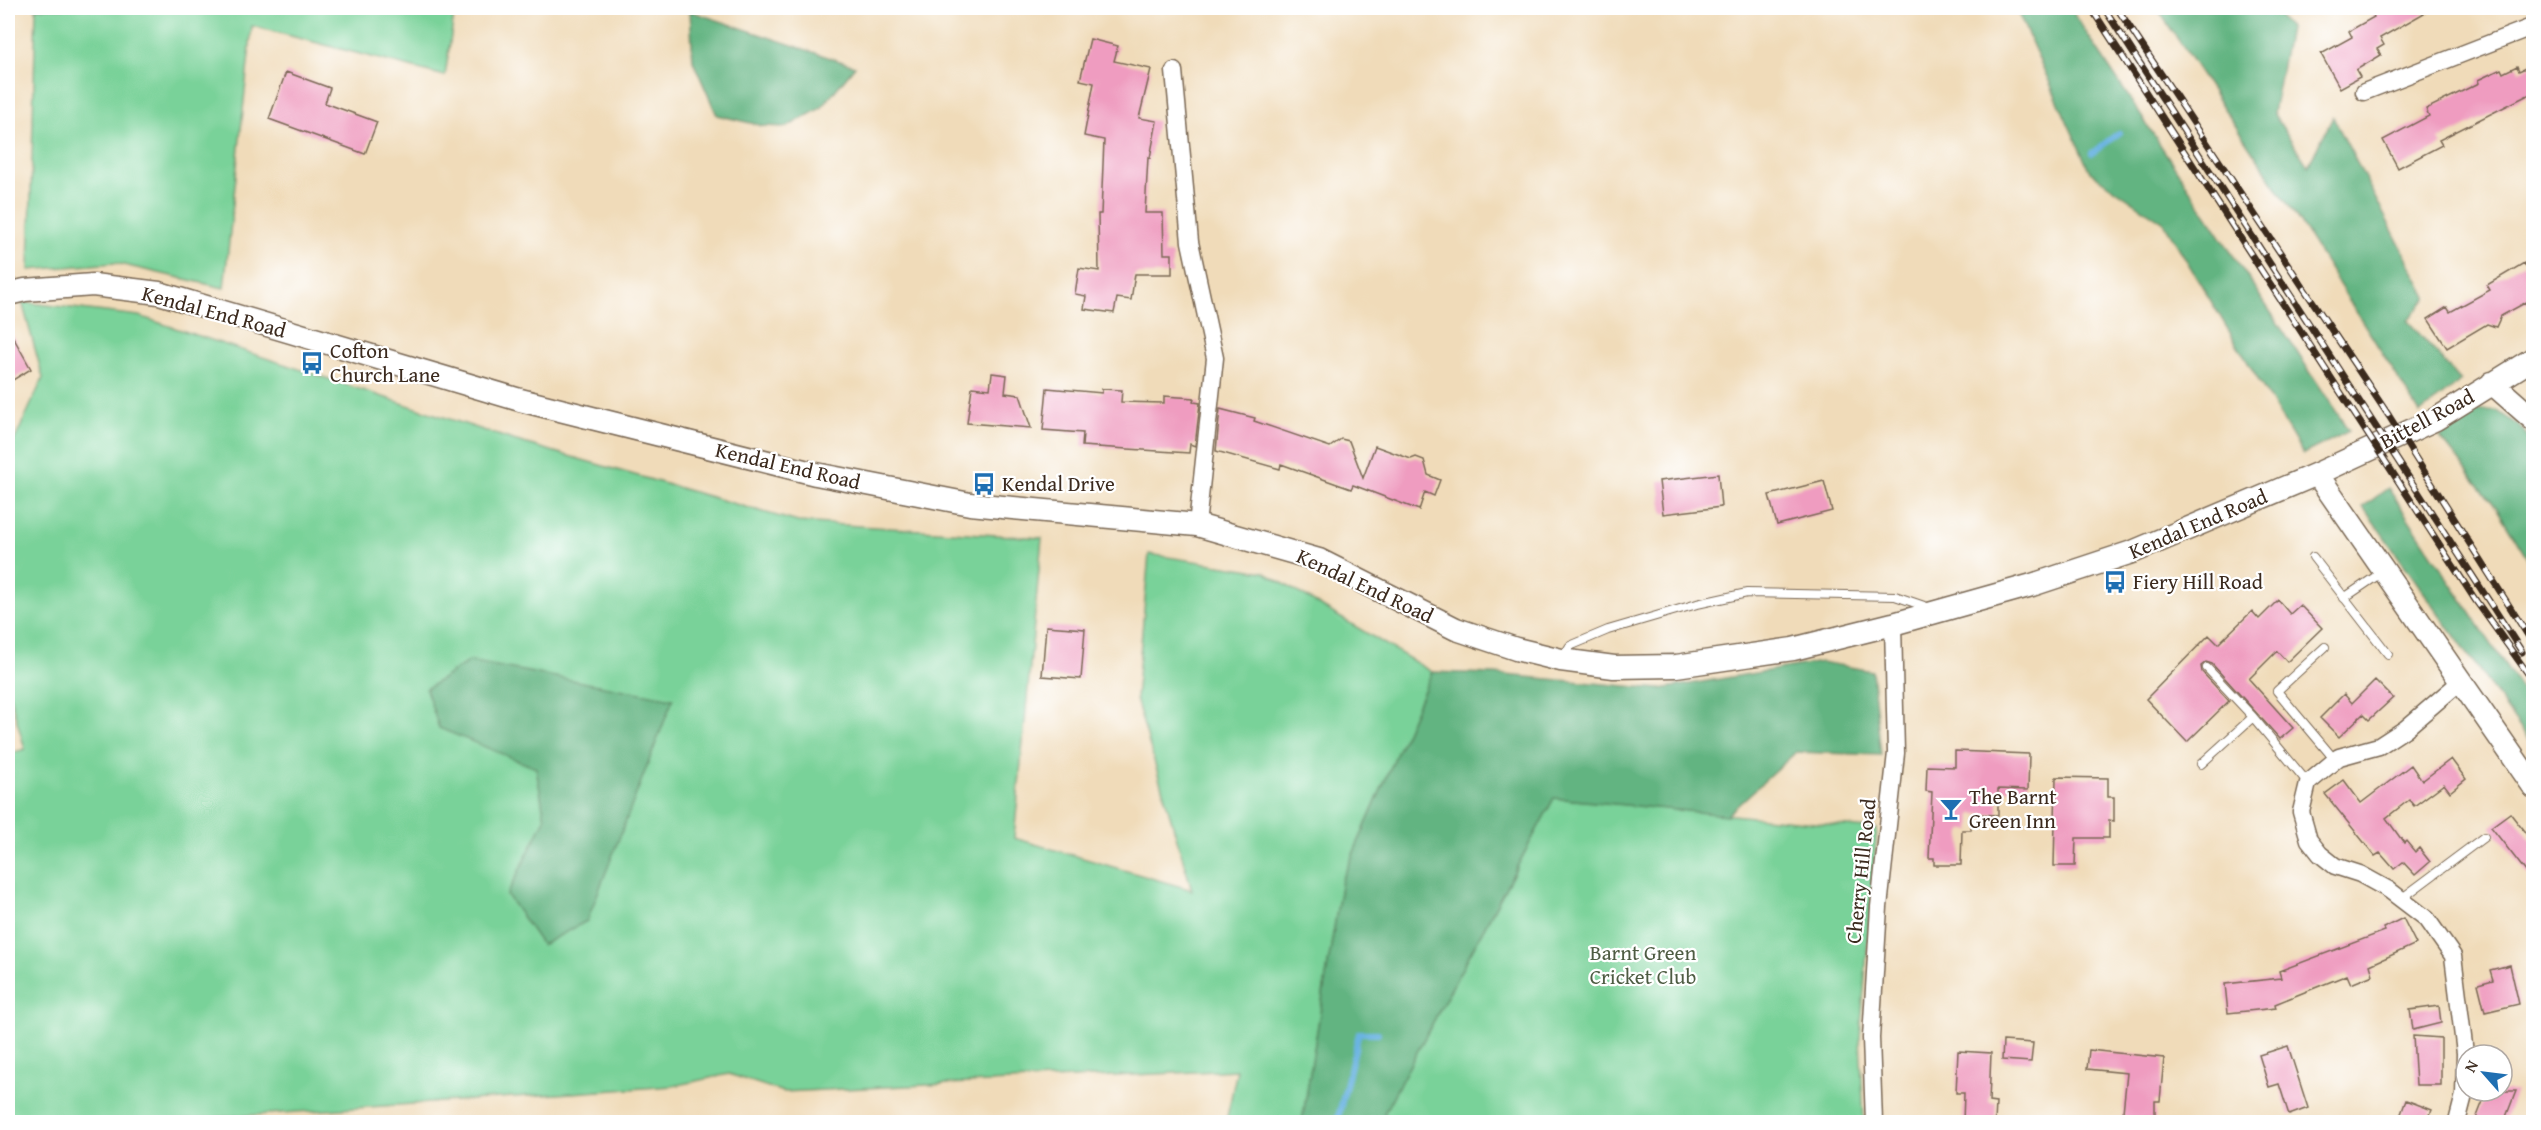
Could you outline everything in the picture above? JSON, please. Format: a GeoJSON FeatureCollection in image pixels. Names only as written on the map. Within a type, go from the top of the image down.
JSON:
{"type":"FeatureCollection","features":[{"type":"Feature","properties":{"kind":"main road","name":"Kendal End Road"},"geometry":{"type":"LineString","coordinates":[[8,294],[25,290],[93,285],[159,293],[520,400],[816,474],[970,504],[1197,525],[1319,561],[1456,629],[1516,649],[1561,660],[1614,667],[1676,666],[1793,649],[1893,624],[2032,585],[2135,552],[2317,474]]}},
{"type":"Feature","properties":{"kind":"main road","name":"Bittell Road"},"geometry":{"type":"LineString","coordinates":[[2317,474],[2436,419],[2534,358]]}},
{"type":"Feature","properties":{"kind":"main road"},"geometry":{"type":"LineString","coordinates":[[2492,383],[2534,420]]}},
{"type":"Feature","properties":{"kind":"main road"},"geometry":{"type":"LineString","coordinates":[[2317,474],[2534,787]]}},
{"type":"Feature","properties":{"kind":"street"},"geometry":{"type":"LineString","coordinates":[[2364,92],[2534,26]]}},
{"type":"Feature","properties":{"kind":"street"},"geometry":{"type":"LineString","coordinates":[[1174,71],[1190,242],[1215,358],[1197,525]]}},
{"type":"Feature","properties":{"kind":"street","name":"Cherry Hill Road"},"geometry":{"type":"LineString","coordinates":[[1874,1122],[1870,1038],[1878,907],[1896,753],[1893,624]]}},
{"type":"Feature","properties":{"kind":"street"},"geometry":{"type":"LineString","coordinates":[[2457,1122],[2464,1095],[2465,1053],[2453,957],[2427,919],[2389,890],[2360,874],[2335,866],[2314,847],[2309,840],[2301,812],[2308,783],[2335,760],[2379,746],[2405,729],[2461,681]]}},
{"type":"Feature","properties":{"kind":"lane"},"geometry":{"type":"LineString","coordinates":[[2313,557],[2388,654]]}},
{"type":"Feature","properties":{"kind":"lane"},"geometry":{"type":"LineString","coordinates":[[2344,598],[2384,570]]}},
{"type":"Feature","properties":{"kind":"lane"},"geometry":{"type":"LineString","coordinates":[[1561,660],[1570,646],[1608,630],[1697,604],[1747,594],[1895,596],[1939,610]]}},
{"type":"Feature","properties":{"kind":"lane"},"geometry":{"type":"LineString","coordinates":[[2325,647],[2277,691],[2335,760]]}},
{"type":"Feature","properties":{"kind":"lane"},"geometry":{"type":"LineString","coordinates":[[2207,668],[2253,717],[2308,783]]}},
{"type":"Feature","properties":{"kind":"lane"},"geometry":{"type":"LineString","coordinates":[[2202,764],[2253,717]]}},
{"type":"Feature","properties":{"kind":"lane"},"geometry":{"type":"LineString","coordinates":[[2401,899],[2484,837]]}},
{"type":"Feature","properties":{"kind":"green space"},"geometry":{"type":"Polygon","coordinates":[[[36,8],[455,8],[445,76],[252,26],[224,288],[115,263],[29,270],[36,8]]]}},
{"type":"Feature","properties":{"kind":"green space"},"geometry":{"type":"Polygon","coordinates":[[[2016,8],[2070,8],[2349,431],[2303,454],[2164,223],[2090,172],[2016,8]]]}},
{"type":"Feature","properties":{"kind":"green space"},"geometry":{"type":"Polygon","coordinates":[[[2157,8],[2273,8],[2289,28],[2273,113],[2308,166],[2333,117],[2427,297],[2408,321],[2461,381],[2420,413],[2301,224],[2157,8]]]}},
{"type":"Feature","properties":{"kind":"green space"},"geometry":{"type":"Polygon","coordinates":[[[690,11],[855,66],[821,108],[787,127],[763,126],[717,115],[693,61],[690,11]]]}},
{"type":"Feature","properties":{"kind":"green space"},"geometry":{"type":"Polygon","coordinates":[[[22,302],[139,316],[513,440],[798,522],[1042,538],[1014,838],[1192,890],[1136,699],[1149,554],[1264,572],[1432,672],[1342,880],[1302,1122],[1226,1122],[1237,1070],[783,1092],[729,1074],[673,1086],[153,1122],[8,1122],[8,754],[25,749],[8,690],[8,450],[43,378],[22,302]]]}},
{"type":"Feature","properties":{"kind":"green space"},"geometry":{"type":"Polygon","coordinates":[[[2496,410],[2518,425],[2533,442],[2533,568],[2496,507],[2440,437],[2477,411],[2496,410]]]}},
{"type":"Feature","properties":{"kind":"green space"},"geometry":{"type":"Polygon","coordinates":[[[2388,488],[2533,707],[2533,746],[2363,507],[2388,488]]]}},
{"type":"Feature","properties":{"kind":"green space"},"geometry":{"type":"Polygon","coordinates":[[[469,661],[673,699],[587,921],[542,945],[507,895],[545,819],[536,768],[439,728],[426,689],[469,661]]]}},
{"type":"Feature","properties":{"kind":"green space"},"geometry":{"type":"Polygon","coordinates":[[[1821,662],[1872,671],[1881,755],[1796,752],[1727,815],[1554,798],[1384,1113],[1393,1122],[1302,1122],[1342,880],[1432,672],[1494,674],[1660,689],[1821,662]]]}},
{"type":"Feature","properties":{"kind":"green space","name":"Barnt Green Cricket Club"},"geometry":{"type":"Polygon","coordinates":[[[1554,798],[1877,829],[1860,1038],[1864,1122],[1393,1122],[1384,1113],[1554,798]]]}},
{"type":"Feature","properties":{"kind":"building"},"geometry":{"type":"Polygon","coordinates":[[[2369,8],[2433,8],[2380,38],[2384,45],[2377,49],[2381,55],[2356,70],[2360,77],[2340,88],[2321,54],[2352,37],[2349,31],[2374,17],[2369,8]]]}},
{"type":"Feature","properties":{"kind":"building"},"geometry":{"type":"Polygon","coordinates":[[[1090,39],[1118,46],[1114,61],[1151,69],[1139,118],[1157,121],[1150,158],[1148,157],[1145,213],[1163,213],[1164,254],[1172,254],[1172,274],[1135,274],[1131,300],[1117,298],[1114,313],[1084,309],[1086,296],[1075,294],[1079,268],[1099,271],[1098,214],[1101,214],[1104,140],[1084,136],[1094,83],[1080,80],[1090,39]]]}},
{"type":"Feature","properties":{"kind":"building"},"geometry":{"type":"Polygon","coordinates":[[[2534,64],[2534,92],[2439,140],[2442,145],[2398,168],[2383,140],[2429,116],[2426,109],[2479,83],[2478,80],[2501,69],[2503,73],[2517,66],[2519,71],[2534,64]]]}},
{"type":"Feature","properties":{"kind":"building"},"geometry":{"type":"Polygon","coordinates":[[[286,72],[330,88],[325,103],[377,122],[365,154],[269,119],[286,72]]]}},
{"type":"Feature","properties":{"kind":"building"},"geometry":{"type":"Polygon","coordinates":[[[2524,263],[2528,271],[2534,267],[2534,298],[2501,316],[2496,327],[2487,324],[2447,348],[2428,319],[2447,307],[2450,312],[2490,290],[2487,285],[2524,263]]]}},
{"type":"Feature","properties":{"kind":"building"},"geometry":{"type":"Polygon","coordinates":[[[8,328],[31,369],[8,383],[8,328]]]}},
{"type":"Feature","properties":{"kind":"building"},"geometry":{"type":"Polygon","coordinates":[[[992,373],[1007,375],[1005,393],[1020,395],[1031,428],[967,423],[972,387],[990,389],[992,373]]]}},
{"type":"Feature","properties":{"kind":"building"},"geometry":{"type":"Polygon","coordinates":[[[1047,388],[1102,393],[1102,389],[1122,390],[1121,402],[1164,403],[1164,396],[1194,398],[1193,402],[1200,403],[1195,446],[1190,444],[1189,453],[1082,446],[1083,433],[1043,430],[1047,388]]]}},
{"type":"Feature","properties":{"kind":"building"},"geometry":{"type":"Polygon","coordinates":[[[1220,409],[1255,418],[1254,421],[1330,447],[1341,439],[1349,441],[1363,478],[1375,446],[1411,459],[1416,457],[1424,460],[1428,475],[1440,480],[1434,496],[1425,492],[1419,510],[1353,485],[1351,489],[1281,464],[1280,469],[1216,451],[1220,409]]]}},
{"type":"Feature","properties":{"kind":"building"},"geometry":{"type":"Polygon","coordinates":[[[1718,474],[1721,507],[1663,514],[1659,481],[1718,474]]]}},
{"type":"Feature","properties":{"kind":"building"},"geometry":{"type":"Polygon","coordinates":[[[1824,481],[1832,511],[1777,525],[1769,495],[1824,481]]]}},
{"type":"Feature","properties":{"kind":"building"},"geometry":{"type":"Polygon","coordinates":[[[2278,600],[2290,614],[2300,605],[2322,628],[2287,662],[2277,651],[2249,679],[2293,728],[2280,739],[2212,664],[2206,662],[2201,666],[2202,672],[2229,701],[2187,742],[2146,699],[2209,635],[2218,644],[2252,611],[2259,619],[2278,600]]]}},
{"type":"Feature","properties":{"kind":"building"},"geometry":{"type":"Polygon","coordinates":[[[1046,626],[1085,629],[1081,679],[1042,676],[1046,626]]]}},
{"type":"Feature","properties":{"kind":"building"},"geometry":{"type":"Polygon","coordinates":[[[2375,680],[2393,698],[2369,720],[2363,714],[2339,737],[2320,718],[2344,694],[2352,703],[2375,680]]]}},
{"type":"Feature","properties":{"kind":"building","name":"The Barnt Green Inn"},"geometry":{"type":"Polygon","coordinates":[[[1955,751],[2029,754],[2028,790],[1998,789],[1998,815],[1972,814],[1971,830],[1962,830],[1961,865],[1934,865],[1934,858],[1929,858],[1932,792],[1926,791],[1927,766],[1955,767],[1955,751]]]}},
{"type":"Feature","properties":{"kind":"building"},"geometry":{"type":"Polygon","coordinates":[[[2451,759],[2466,779],[2450,792],[2444,784],[2414,806],[2409,800],[2386,818],[2404,843],[2406,841],[2415,852],[2419,848],[2430,862],[2415,875],[2403,862],[2394,869],[2380,853],[2375,856],[2325,794],[2344,780],[2361,803],[2411,765],[2422,781],[2451,759]]]}},
{"type":"Feature","properties":{"kind":"building"},"geometry":{"type":"Polygon","coordinates":[[[2056,777],[2108,778],[2108,797],[2114,797],[2114,821],[2109,820],[2109,838],[2076,838],[2075,866],[2054,866],[2056,777]]]}},
{"type":"Feature","properties":{"kind":"building"},"geometry":{"type":"Polygon","coordinates":[[[2510,813],[2534,844],[2534,882],[2491,827],[2510,813]]]}},
{"type":"Feature","properties":{"kind":"building"},"geometry":{"type":"Polygon","coordinates":[[[2403,918],[2416,944],[2370,965],[2373,975],[2351,984],[2347,975],[2275,1004],[2276,1008],[2228,1013],[2225,984],[2281,978],[2279,971],[2385,931],[2383,928],[2403,918]]]}},
{"type":"Feature","properties":{"kind":"building"},"geometry":{"type":"Polygon","coordinates":[[[2510,965],[2519,1004],[2485,1012],[2478,984],[2493,980],[2490,970],[2510,965]]]}},
{"type":"Feature","properties":{"kind":"building"},"geometry":{"type":"Polygon","coordinates":[[[2439,1006],[2441,1023],[2413,1030],[2410,1010],[2439,1006]]]}},
{"type":"Feature","properties":{"kind":"building"},"geometry":{"type":"Polygon","coordinates":[[[2413,1036],[2441,1038],[2441,1085],[2416,1085],[2413,1036]]]}},
{"type":"Feature","properties":{"kind":"building"},"geometry":{"type":"Polygon","coordinates":[[[2003,1041],[2033,1043],[2031,1062],[2002,1060],[2003,1041]]]}},
{"type":"Feature","properties":{"kind":"building"},"geometry":{"type":"Polygon","coordinates":[[[2288,1046],[2308,1108],[2289,1115],[2279,1084],[2269,1087],[2259,1055],[2288,1046]]]}},
{"type":"Feature","properties":{"kind":"building"},"geometry":{"type":"Polygon","coordinates":[[[2089,1050],[2164,1058],[2160,1101],[2155,1101],[2155,1122],[2122,1122],[2127,1073],[2087,1069],[2089,1050]]]}},
{"type":"Feature","properties":{"kind":"building"},"geometry":{"type":"Polygon","coordinates":[[[1958,1051],[1991,1053],[1989,1102],[1996,1103],[1995,1122],[1963,1122],[1964,1093],[1956,1093],[1958,1051]]]}},
{"type":"Feature","properties":{"kind":"building"},"geometry":{"type":"Polygon","coordinates":[[[2406,1100],[2432,1110],[2427,1122],[2398,1122],[2406,1100]]]}},
{"type":"Feature","properties":{"kind":"building"},"geometry":{"type":"Polygon","coordinates":[[[2482,1103],[2511,1103],[2504,1122],[2484,1122],[2476,1119],[2482,1103]]]}},
{"type":"Feature","properties":{"kind":"waterway"},"geometry":{"type":"LineString","coordinates":[[2268,13],[2276,8]]}},
{"type":"Feature","properties":{"kind":"waterway"},"geometry":{"type":"LineString","coordinates":[[2092,153],[2119,133]]}},
{"type":"Feature","properties":{"kind":"waterway"},"geometry":{"type":"LineString","coordinates":[[1337,1122],[1359,1033],[1378,1033]]}},
{"type":"Feature","properties":{"kind":"railway"},"geometry":{"type":"LineString","coordinates":[[2091,8],[2476,601],[2534,682]]}},
{"type":"Feature","properties":{"kind":"railway"},"geometry":{"type":"LineString","coordinates":[[2104,8],[2522,652]]}},
{"type":"Feature","properties":{"kind":"railway"},"geometry":{"type":"LineString","coordinates":[[2117,8],[2389,416],[2534,645]]}},
{"type":"Feature","properties":{"kind":"place","name":"Cofton Church Lane"},"geometry":{"type":"Point","coordinates":[312,363]}},
{"type":"Feature","properties":{"kind":"place","name":"Kendal Drive"},"geometry":{"type":"Point","coordinates":[984,484]}},
{"type":"Feature","properties":{"kind":"place","name":"Fiery Hill Road"},"geometry":{"type":"Point","coordinates":[2115,582]}},
{"type":"Feature","properties":{"kind":"place","name":"The Barnt Green Inn"},"geometry":{"type":"Point","coordinates":[1951,809]}}]}
